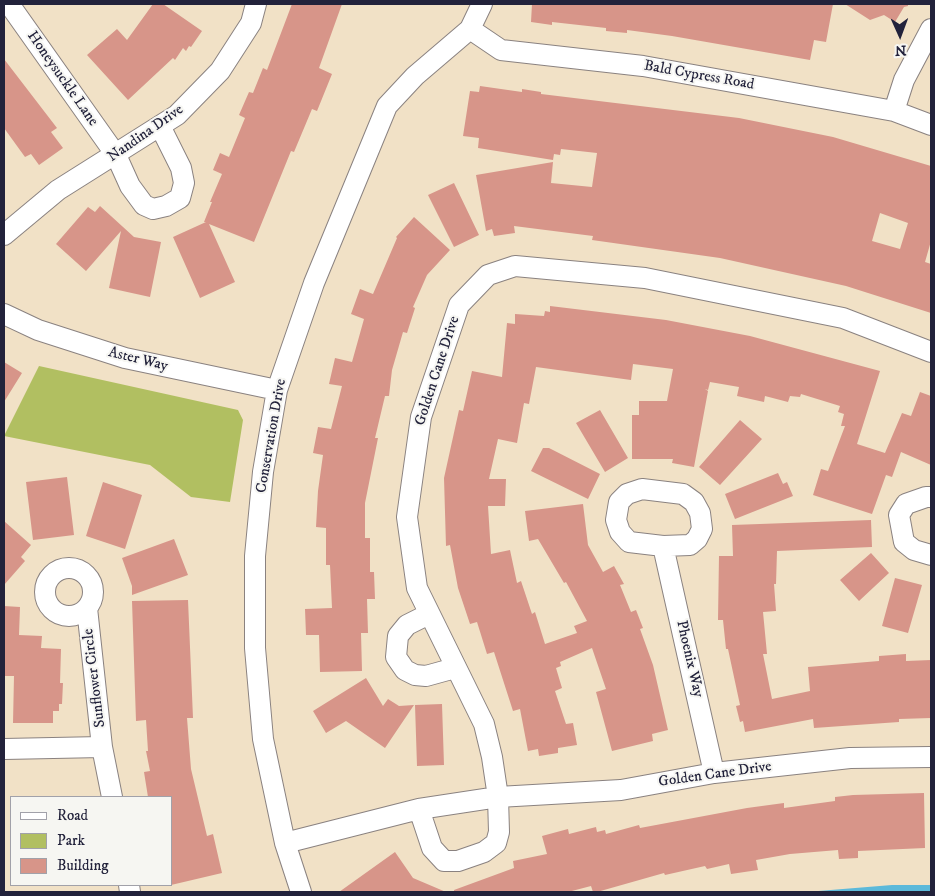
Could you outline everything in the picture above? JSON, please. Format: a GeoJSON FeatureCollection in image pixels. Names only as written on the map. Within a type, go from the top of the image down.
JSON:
{"type":"FeatureCollection","features":[{"type":"Feature","properties":{"kind":"street","name":"Honeysuckle Lane"},"geometry":{"type":"LineString","coordinates":[[9,4],[116,155],[130,186],[144,206],[153,209],[166,206],[180,198],[184,183],[181,168],[160,126]]}},
{"type":"Feature","properties":{"kind":"street","name":"Nandina Drive"},"geometry":{"type":"LineString","coordinates":[[4,235],[58,190],[177,115],[220,72],[251,22],[256,4]]}},
{"type":"Feature","properties":{"kind":"street","name":"Conservation Drive"},"geometry":{"type":"LineString","coordinates":[[301,892],[285,843],[263,740],[255,648],[255,556],[263,472],[277,390],[314,283],[387,106],[414,76],[470,29],[482,4]]}},
{"type":"Feature","properties":{"kind":"street","name":"Bald Cypress Road"},"geometry":{"type":"LineString","coordinates":[[470,29],[501,50],[643,66],[894,110],[931,125]]}},
{"type":"Feature","properties":{"kind":"street"},"geometry":{"type":"LineString","coordinates":[[894,110],[904,80],[931,29]]}},
{"type":"Feature","properties":{"kind":"street","name":"Golden Cane Drive"},"geometry":{"type":"LineString","coordinates":[[498,797],[484,724],[417,588],[408,518],[421,417],[459,306],[488,275],[515,266],[644,278],[843,318],[931,352]]}},
{"type":"Feature","properties":{"kind":"street","name":"Aster Way"},"geometry":{"type":"LineString","coordinates":[[4,314],[38,330],[125,358],[277,390]]}},
{"type":"Feature","properties":{"kind":"street"},"geometry":{"type":"LineString","coordinates":[[931,497],[906,504],[899,515],[904,542],[914,550],[931,555]]}},
{"type":"Feature","properties":{"kind":"street","name":"Phoenix Way"},"geometry":{"type":"LineString","coordinates":[[663,546],[714,773]]}},
{"type":"Feature","properties":{"kind":"street","name":"Sunflower Circle"},"geometry":{"type":"LineString","coordinates":[[86,608],[102,747],[112,796]]}},
{"type":"Feature","properties":{"kind":"street"},"geometry":{"type":"LineString","coordinates":[[429,614],[407,625],[398,636],[396,658],[404,670],[415,675],[426,676],[455,668]]}},
{"type":"Feature","properties":{"kind":"street","name":"Sunflower Circle"},"geometry":{"type":"LineString","coordinates":[[4,750],[102,747]]}},
{"type":"Feature","properties":{"kind":"street","name":"Golden Cane Drive"},"geometry":{"type":"LineString","coordinates":[[285,843],[419,809],[498,797],[621,790],[714,773],[850,758],[931,757]]}},
{"type":"Feature","properties":{"kind":"street"},"geometry":{"type":"LineString","coordinates":[[419,809],[432,848],[444,861],[458,861],[484,852],[496,843],[499,832],[498,797]]}},
{"type":"Feature","properties":{"kind":"green space"},"geometry":{"type":"Polygon","coordinates":[[[39,366],[238,410],[243,420],[230,502],[191,497],[150,465],[4,436],[39,366]]]}},
{"type":"Feature","properties":{"kind":"water"},"geometry":{"type":"Polygon","coordinates":[[[892,885],[931,885],[931,892],[806,892],[892,885]]]}},
{"type":"Feature","properties":{"kind":"building"},"geometry":{"type":"Polygon","coordinates":[[[153,4],[163,4],[202,31],[191,47],[189,46],[186,51],[183,48],[175,60],[173,58],[128,100],[87,55],[117,29],[127,40],[153,4]]]}},
{"type":"Feature","properties":{"kind":"building"},"geometry":{"type":"Polygon","coordinates":[[[292,4],[342,4],[319,68],[332,74],[317,111],[312,109],[294,152],[291,151],[254,242],[209,224],[235,282],[200,298],[173,237],[206,222],[204,222],[212,202],[210,202],[222,174],[213,170],[220,153],[229,157],[245,118],[239,115],[249,92],[253,93],[263,68],[267,70],[292,4]]]}},
{"type":"Feature","properties":{"kind":"building"},"geometry":{"type":"Polygon","coordinates":[[[532,4],[833,4],[826,42],[814,40],[810,60],[672,36],[627,30],[627,33],[606,31],[606,28],[552,22],[552,25],[531,22],[532,4]]]}},
{"type":"Feature","properties":{"kind":"building"},"geometry":{"type":"Polygon","coordinates":[[[845,4],[908,4],[908,6],[904,7],[895,22],[884,15],[870,20],[845,4]]]}},
{"type":"Feature","properties":{"kind":"building"},"geometry":{"type":"Polygon","coordinates":[[[4,59],[57,128],[51,132],[63,148],[39,165],[31,154],[25,157],[4,128],[4,59]]]}},
{"type":"Feature","properties":{"kind":"building"},"geometry":{"type":"Polygon","coordinates":[[[480,86],[522,92],[522,89],[541,92],[541,94],[739,118],[833,137],[931,166],[931,241],[925,262],[931,264],[931,313],[846,286],[720,258],[592,240],[593,236],[514,226],[515,233],[494,236],[492,229],[486,231],[476,175],[553,162],[551,183],[592,187],[597,153],[561,149],[560,155],[554,154],[553,160],[478,148],[479,138],[463,136],[470,91],[479,92],[480,86]],[[880,213],[872,241],[900,249],[908,223],[880,213]]]}},
{"type":"Feature","properties":{"kind":"building"},"geometry":{"type":"Polygon","coordinates":[[[454,183],[479,235],[454,247],[428,195],[454,183]]]}},
{"type":"Feature","properties":{"kind":"building"},"geometry":{"type":"Polygon","coordinates":[[[100,206],[134,237],[161,242],[150,297],[109,288],[121,231],[86,271],[56,244],[88,207],[95,212],[100,206]]]}},
{"type":"Feature","properties":{"kind":"building"},"geometry":{"type":"Polygon","coordinates":[[[414,217],[450,250],[427,275],[413,307],[415,308],[407,333],[403,332],[392,370],[389,396],[385,396],[375,438],[378,438],[365,503],[365,538],[370,538],[370,572],[374,572],[375,599],[367,599],[368,633],[361,633],[362,671],[320,672],[319,635],[306,635],[305,609],[332,608],[330,565],[326,565],[326,528],[316,527],[323,455],[313,453],[318,427],[331,429],[342,386],[329,384],[335,358],[352,362],[364,319],[351,314],[360,289],[373,294],[396,237],[414,217]]]}},
{"type":"Feature","properties":{"kind":"building"},"geometry":{"type":"Polygon","coordinates":[[[550,306],[666,320],[750,336],[880,371],[857,444],[885,453],[902,413],[911,416],[920,392],[931,396],[931,465],[901,452],[892,477],[886,475],[872,514],[813,495],[821,469],[828,471],[845,426],[841,426],[844,414],[838,412],[840,406],[801,394],[800,397],[790,396],[788,402],[765,396],[764,402],[737,396],[739,387],[710,382],[708,390],[705,389],[708,391],[694,467],[672,463],[673,459],[632,459],[632,415],[639,415],[639,401],[667,401],[673,369],[633,364],[631,380],[536,367],[529,404],[524,403],[517,443],[498,439],[489,479],[506,479],[505,506],[488,506],[491,554],[510,550],[517,583],[521,581],[532,614],[535,612],[545,644],[577,633],[574,626],[587,621],[566,582],[564,583],[538,539],[529,541],[525,511],[583,504],[588,545],[603,572],[614,566],[624,584],[620,585],[631,612],[636,610],[643,628],[640,629],[653,665],[668,730],[652,734],[653,741],[612,751],[596,692],[606,689],[592,648],[560,662],[561,666],[556,668],[562,688],[555,691],[566,724],[573,723],[577,745],[558,748],[558,753],[539,756],[538,749],[528,751],[520,709],[513,711],[494,652],[487,654],[477,622],[470,624],[458,588],[450,545],[446,546],[444,478],[459,410],[463,411],[472,371],[502,377],[507,323],[515,324],[515,314],[544,316],[545,311],[550,312],[550,306]]]}},
{"type":"Feature","properties":{"kind":"building"},"geometry":{"type":"Polygon","coordinates":[[[4,362],[22,373],[4,402],[4,362]]]}},
{"type":"Feature","properties":{"kind":"building"},"geometry":{"type":"Polygon","coordinates":[[[600,410],[628,458],[605,472],[576,423],[600,410]]]}},
{"type":"Feature","properties":{"kind":"building"},"geometry":{"type":"Polygon","coordinates":[[[740,420],[762,439],[720,485],[699,467],[740,420]]]}},
{"type":"Feature","properties":{"kind":"building"},"geometry":{"type":"Polygon","coordinates":[[[543,448],[549,448],[600,474],[588,499],[531,471],[543,448]]]}},
{"type":"Feature","properties":{"kind":"building"},"geometry":{"type":"Polygon","coordinates":[[[778,473],[783,484],[787,482],[793,496],[735,519],[725,494],[778,473]]]}},
{"type":"Feature","properties":{"kind":"building"},"geometry":{"type":"Polygon","coordinates":[[[67,477],[74,535],[33,540],[26,482],[67,477]]]}},
{"type":"Feature","properties":{"kind":"building"},"geometry":{"type":"Polygon","coordinates":[[[103,482],[142,495],[125,549],[86,536],[103,482]]]}},
{"type":"Feature","properties":{"kind":"building"},"geometry":{"type":"Polygon","coordinates":[[[871,520],[872,547],[777,551],[776,584],[774,584],[776,611],[763,612],[767,654],[763,654],[772,699],[810,691],[808,667],[879,661],[879,656],[906,654],[906,661],[931,660],[931,718],[899,719],[899,722],[814,728],[813,719],[745,732],[743,721],[740,722],[736,706],[740,705],[728,649],[726,649],[723,620],[718,620],[719,556],[733,556],[732,525],[871,520]]]}},
{"type":"Feature","properties":{"kind":"building"},"geometry":{"type":"Polygon","coordinates":[[[4,521],[31,545],[21,557],[25,561],[4,585],[4,521]]]}},
{"type":"Feature","properties":{"kind":"building"},"geometry":{"type":"Polygon","coordinates":[[[174,539],[188,575],[132,595],[132,586],[122,558],[174,539]]]}},
{"type":"Feature","properties":{"kind":"building"},"geometry":{"type":"Polygon","coordinates":[[[871,553],[889,573],[859,601],[840,580],[871,553]]]}},
{"type":"Feature","properties":{"kind":"building"},"geometry":{"type":"Polygon","coordinates":[[[895,578],[922,585],[908,633],[882,626],[895,578]]]}},
{"type":"Feature","properties":{"kind":"building"},"geometry":{"type":"Polygon","coordinates":[[[188,600],[193,718],[187,718],[191,769],[207,836],[213,834],[222,873],[172,885],[172,796],[148,796],[144,772],[150,771],[146,751],[148,751],[146,720],[136,721],[132,601],[188,600]]]}},
{"type":"Feature","properties":{"kind":"building"},"geometry":{"type":"Polygon","coordinates":[[[4,606],[20,607],[19,635],[42,636],[41,648],[61,649],[60,683],[63,683],[62,704],[59,704],[59,711],[53,711],[53,723],[13,723],[14,676],[4,676],[4,606]]]}},
{"type":"Feature","properties":{"kind":"building"},"geometry":{"type":"Polygon","coordinates":[[[366,678],[383,706],[388,699],[399,706],[414,705],[385,748],[346,721],[326,733],[313,711],[366,678]]]}},
{"type":"Feature","properties":{"kind":"building"},"geometry":{"type":"Polygon","coordinates":[[[442,704],[444,765],[417,766],[415,705],[442,704]]]}},
{"type":"Feature","properties":{"kind":"building"},"geometry":{"type":"Polygon","coordinates":[[[924,793],[925,848],[858,851],[858,858],[839,859],[838,850],[790,854],[756,860],[758,870],[731,874],[729,864],[707,869],[705,866],[665,875],[664,873],[597,892],[593,892],[591,886],[568,892],[454,892],[454,890],[514,868],[513,861],[547,854],[542,836],[568,829],[569,834],[596,827],[597,832],[605,830],[606,834],[639,825],[640,828],[784,803],[784,808],[835,801],[835,797],[853,795],[924,793]]]}},
{"type":"Feature","properties":{"kind":"building"},"geometry":{"type":"Polygon","coordinates":[[[395,852],[413,878],[446,892],[339,892],[395,852]]]}}]}
